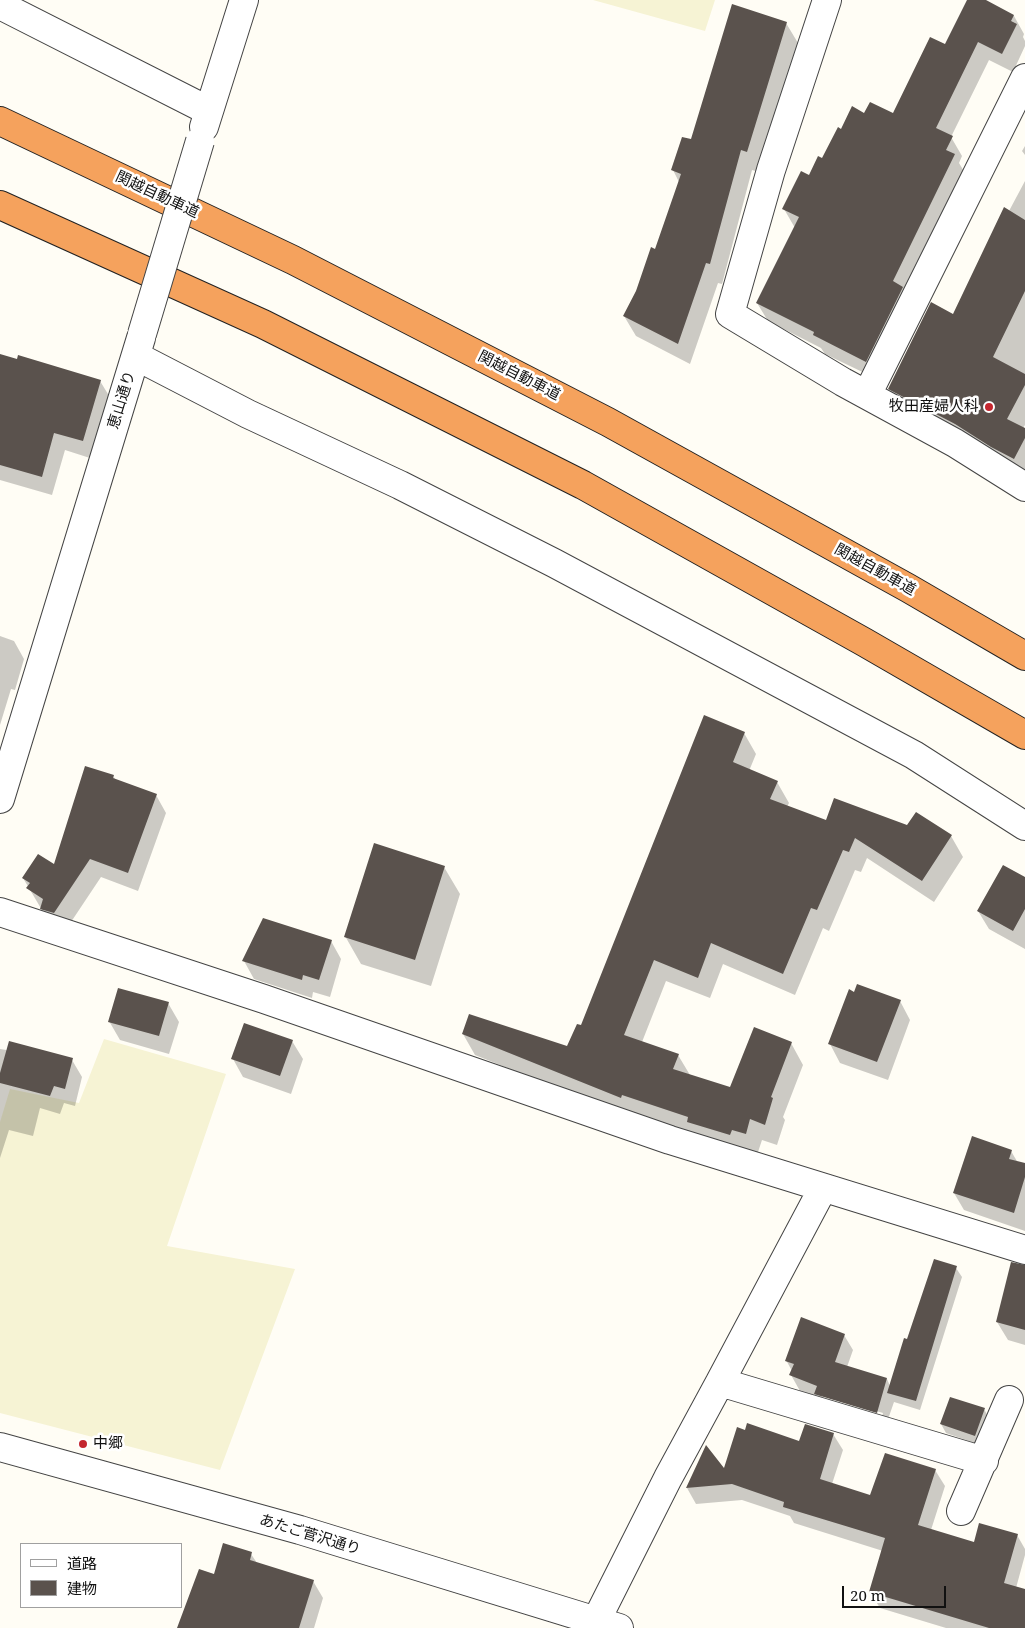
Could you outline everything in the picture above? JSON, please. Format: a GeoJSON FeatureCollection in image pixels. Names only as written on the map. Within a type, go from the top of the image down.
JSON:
{"type":"FeatureCollection","features":[{"type":"Feature","properties":{"kind":"highway","name":"関越自動車道"},"geometry":{"type":"LineString","coordinates":[[0,121],[293,260],[608,422],[908,588],[1025,656]]}},
{"type":"Feature","properties":{"kind":"highway"},"geometry":{"type":"LineString","coordinates":[[0,205],[263,324],[583,485],[864,642],[1025,735]]}},
{"type":"Feature","properties":{"kind":"street","name":"恵山通り"},"geometry":{"type":"LineString","coordinates":[[0,799],[244,0]]}},
{"type":"Feature","properties":{"kind":"street"},"geometry":{"type":"LineString","coordinates":[[827,0],[771,170],[730,314],[867,395],[955,443],[1025,487]]}},
{"type":"Feature","properties":{"kind":"street"},"geometry":{"type":"LineString","coordinates":[[0,5],[209,111]]}},
{"type":"Feature","properties":{"kind":"street"},"geometry":{"type":"LineString","coordinates":[[867,395],[1025,78]]}},
{"type":"Feature","properties":{"kind":"street"},"geometry":{"type":"LineString","coordinates":[[139,345],[248,414],[400,486],[572,573],[914,755],[1025,826]]}},
{"type":"Feature","properties":{"kind":"street"},"geometry":{"type":"LineString","coordinates":[[0,912],[264,999],[670,1140],[1025,1250]]}},
{"type":"Feature","properties":{"kind":"street"},"geometry":{"type":"LineString","coordinates":[[607,1625],[668,1478],[823,1188]]}},
{"type":"Feature","properties":{"kind":"street"},"geometry":{"type":"LineString","coordinates":[[720,1382],[984,1461]]}},
{"type":"Feature","properties":{"kind":"street"},"geometry":{"type":"LineString","coordinates":[[961,1511],[1009,1400]]}},
{"type":"Feature","properties":{"kind":"street","name":"あたご菅沢通り"},"geometry":{"type":"LineString","coordinates":[[0,1447],[300,1530],[607,1625]]}},
{"type":"Feature","properties":{"kind":"shaded area"},"geometry":{"type":"Polygon","coordinates":[[[593,0],[715,0],[705,31],[593,0]]]}},
{"type":"Feature","properties":{"kind":"shaded area"},"geometry":{"type":"Polygon","coordinates":[[[104,1039],[226,1074],[167,1246],[295,1269],[220,1470],[0,1413],[0,1122],[10,1089],[79,1103],[104,1039]]]}},
{"type":"Feature","properties":{"kind":"building"},"geometry":{"type":"Polygon","coordinates":[[[967,0],[986,0],[1014,15],[1011,21],[1017,24],[1002,54],[978,42],[936,128],[953,136],[946,150],[955,154],[893,281],[903,287],[866,362],[813,335],[814,332],[756,303],[799,217],[782,209],[801,171],[809,175],[818,156],[822,158],[838,127],[841,129],[852,106],[864,113],[870,102],[893,113],[930,37],[945,44],[967,0]]]}},
{"type":"Feature","properties":{"kind":"building"},"geometry":{"type":"Polygon","coordinates":[[[732,4],[787,22],[747,152],[741,150],[710,264],[706,263],[678,344],[623,316],[636,291],[651,247],[655,249],[681,174],[671,170],[682,137],[691,139],[732,4]]]}},
{"type":"Feature","properties":{"kind":"building"},"geometry":{"type":"Polygon","coordinates":[[[1004,207],[1025,220],[1025,291],[993,357],[1025,374],[1025,385],[1007,419],[1025,428],[1025,438],[1014,459],[955,424],[888,389],[931,302],[953,314],[1004,207]]]}},
{"type":"Feature","properties":{"kind":"building"},"geometry":{"type":"Polygon","coordinates":[[[0,354],[17,359],[18,355],[101,380],[83,441],[54,433],[42,477],[0,465],[0,354]]]}},
{"type":"Feature","properties":{"kind":"building"},"geometry":{"type":"Polygon","coordinates":[[[704,715],[745,732],[733,762],[778,781],[770,799],[826,820],[834,798],[907,825],[916,812],[952,835],[922,881],[855,838],[849,852],[843,850],[817,910],[811,908],[783,974],[711,943],[698,978],[654,960],[624,1035],[679,1054],[673,1069],[730,1087],[754,1027],[792,1042],[771,1097],[773,1098],[765,1125],[750,1119],[746,1134],[732,1130],[730,1135],[687,1122],[688,1117],[622,1095],[621,1098],[462,1034],[469,1014],[567,1046],[577,1024],[581,1025],[704,715]]]}},
{"type":"Feature","properties":{"kind":"building"},"geometry":{"type":"Polygon","coordinates":[[[85,766],[114,775],[113,778],[157,794],[128,873],[90,859],[54,913],[40,909],[43,899],[26,888],[30,883],[22,878],[38,854],[54,864],[85,766]]]}},
{"type":"Feature","properties":{"kind":"building"},"geometry":{"type":"Polygon","coordinates":[[[374,843],[445,866],[415,960],[344,937],[374,843]]]}},
{"type":"Feature","properties":{"kind":"building"},"geometry":{"type":"Polygon","coordinates":[[[1003,865],[1025,877],[1025,909],[1013,931],[977,911],[1003,865]]]}},
{"type":"Feature","properties":{"kind":"building"},"geometry":{"type":"Polygon","coordinates":[[[263,918],[332,940],[319,980],[303,975],[302,980],[242,961],[263,918]]]}},
{"type":"Feature","properties":{"kind":"building"},"geometry":{"type":"Polygon","coordinates":[[[857,984],[901,1000],[877,1062],[828,1044],[849,989],[854,992],[857,984]]]}},
{"type":"Feature","properties":{"kind":"building"},"geometry":{"type":"Polygon","coordinates":[[[118,988],[169,1002],[159,1036],[108,1022],[118,988]]]}},
{"type":"Feature","properties":{"kind":"building"},"geometry":{"type":"Polygon","coordinates":[[[244,1023],[293,1040],[280,1076],[231,1059],[244,1023]]]}},
{"type":"Feature","properties":{"kind":"building"},"geometry":{"type":"Polygon","coordinates":[[[9,1041],[73,1058],[65,1089],[54,1086],[50,1096],[0,1083],[0,1073],[9,1041]]]}},
{"type":"Feature","properties":{"kind":"building"},"geometry":{"type":"Polygon","coordinates":[[[972,1136],[1012,1150],[1009,1159],[1025,1163],[1025,1177],[1014,1213],[953,1193],[972,1136]]]}},
{"type":"Feature","properties":{"kind":"building"},"geometry":{"type":"Polygon","coordinates":[[[934,1259],[957,1266],[916,1401],[887,1393],[904,1338],[907,1339],[934,1259]]]}},
{"type":"Feature","properties":{"kind":"building"},"geometry":{"type":"Polygon","coordinates":[[[1011,1262],[1025,1265],[1025,1330],[996,1322],[1011,1262]]]}},
{"type":"Feature","properties":{"kind":"building"},"geometry":{"type":"Polygon","coordinates":[[[801,1317],[845,1334],[835,1362],[887,1378],[877,1413],[814,1394],[817,1386],[789,1375],[794,1364],[785,1361],[801,1317]]]}},
{"type":"Feature","properties":{"kind":"building"},"geometry":{"type":"Polygon","coordinates":[[[950,1397],[985,1408],[975,1436],[940,1424],[950,1397]]]}},
{"type":"Feature","properties":{"kind":"building"},"geometry":{"type":"Polygon","coordinates":[[[747,1423],[799,1441],[805,1424],[834,1433],[820,1479],[870,1495],[885,1453],[936,1469],[918,1525],[974,1542],[979,1523],[1018,1534],[1004,1583],[1025,1589],[1025,1628],[989,1628],[869,1592],[885,1538],[783,1507],[784,1502],[732,1484],[686,1488],[706,1445],[724,1468],[737,1427],[745,1430],[747,1423]]]}},
{"type":"Feature","properties":{"kind":"building"},"geometry":{"type":"Polygon","coordinates":[[[223,1543],[252,1552],[250,1560],[314,1580],[299,1628],[177,1628],[199,1569],[214,1574],[223,1543]]]}},
{"type":"Feature","properties":{"kind":"place","name":"牧田産婦人科"},"geometry":{"type":"Point","coordinates":[989,407]}},
{"type":"Feature","properties":{"kind":"place","name":"中郷"},"geometry":{"type":"Point","coordinates":[83,1444]}}]}
